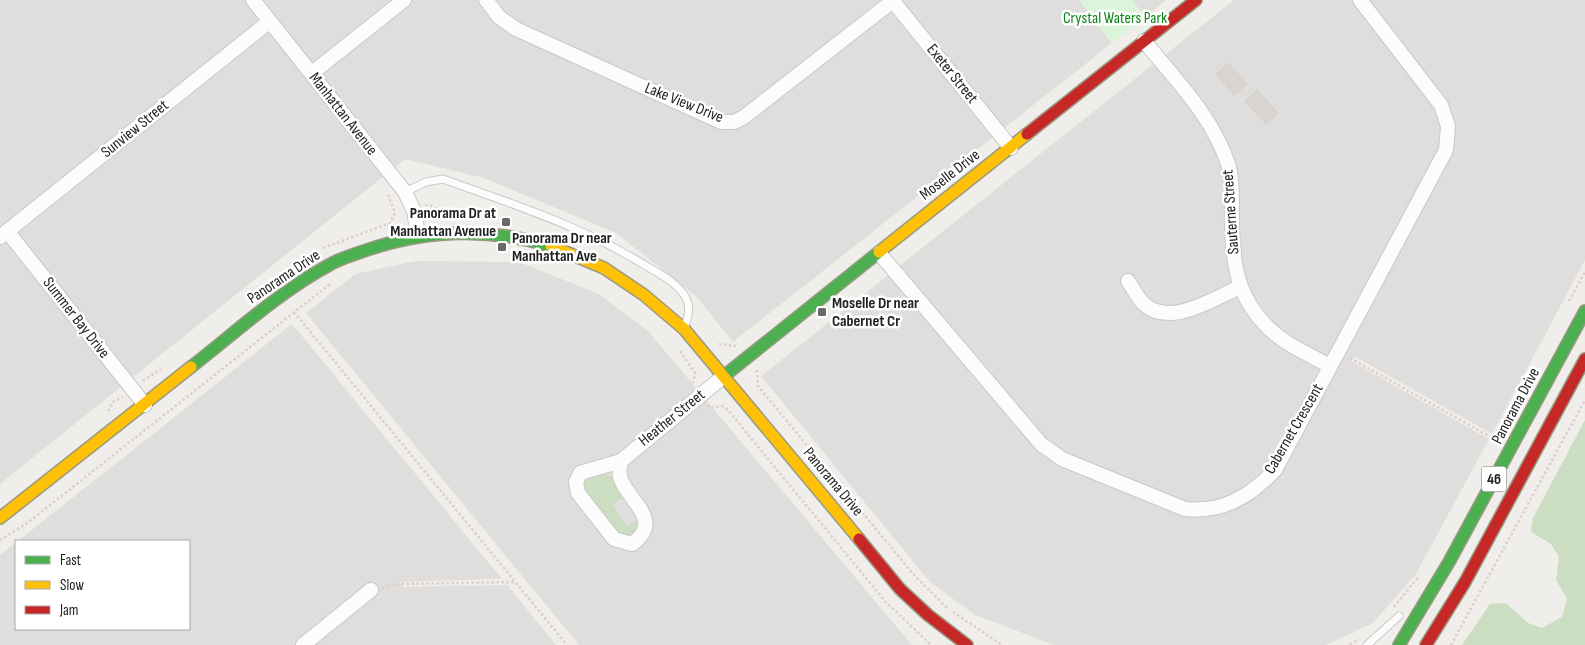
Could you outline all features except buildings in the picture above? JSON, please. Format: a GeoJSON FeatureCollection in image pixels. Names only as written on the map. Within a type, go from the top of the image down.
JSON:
{"type":"FeatureCollection","features":[{"type":"Feature","properties":{"kind":"street","name":"Manhattan Avenue"},"geometry":{"type":"LineString","coordinates":[[254,0],[405,192],[414,211],[418,235]]}},
{"type":"Feature","properties":{"kind":"street"},"geometry":{"type":"LineString","coordinates":[[312,74],[404,0]]}},
{"type":"Feature","properties":{"kind":"street","name":"Lake View Drive"},"geometry":{"type":"LineString","coordinates":[[486,0],[500,17],[516,29],[721,122],[734,122],[744,117],[894,0]]}},
{"type":"Feature","properties":{"kind":"street","name":"Exeter Street"},"geometry":{"type":"LineString","coordinates":[[894,0],[1011,148]]}},
{"type":"Feature","properties":{"kind":"street","name":"Moselle Drive"},"geometry":{"type":"LineString","coordinates":[[724,376],[1196,0]]}},
{"type":"Feature","properties":{"kind":"street","name":"Cabernet Crescent"},"geometry":{"type":"LineString","coordinates":[[879,253],[1041,444],[1062,459],[1185,509],[1204,511],[1227,504],[1256,490],[1275,470],[1446,150],[1448,126],[1441,105],[1360,0]]}},
{"type":"Feature","properties":{"kind":"street","name":"Sunview Street"},"geometry":{"type":"LineString","coordinates":[[4,234],[270,21]]}},
{"type":"Feature","properties":{"kind":"street","name":"Sauterne Street"},"geometry":{"type":"LineString","coordinates":[[1144,41],[1198,107],[1218,137],[1230,169],[1233,258],[1240,287],[1252,308],[1275,334],[1330,366]]}},
{"type":"Feature","properties":{"kind":"street","name":"Panorama Drive"},"geometry":{"type":"LineString","coordinates":[[0,518],[298,284],[330,264],[380,245],[418,235],[461,231],[510,235],[558,247],[598,264],[623,278],[655,301],[684,329],[724,376],[900,589],[961,643]]}},
{"type":"Feature","properties":{"kind":"street","name":"Summer Bay Drive"},"geometry":{"type":"LineString","coordinates":[[4,234],[145,405]]}},
{"type":"Feature","properties":{"kind":"street"},"geometry":{"type":"LineString","coordinates":[[1128,281],[1144,304],[1161,312],[1183,312],[1240,287]]}},
{"type":"Feature","properties":{"kind":"street","name":"Panorama Drive"},"geometry":{"type":"LineString","coordinates":[[1399,645],[1449,562],[1585,311]]}},
{"type":"Feature","properties":{"kind":"street","name":"46"},"geometry":{"type":"LineString","coordinates":[[1426,645],[1465,582],[1585,359]]}},
{"type":"Feature","properties":{"kind":"street","name":"Heather Street"},"geometry":{"type":"LineString","coordinates":[[621,461],[620,477],[644,517],[646,529],[641,537],[632,544],[624,544],[614,539],[578,493],[576,482],[580,473],[621,461],[724,376]]}},
{"type":"Feature","properties":{"kind":"street"},"geometry":{"type":"LineString","coordinates":[[303,645],[371,590]]}},
{"type":"Feature","properties":{"kind":"lane"},"geometry":{"type":"LineString","coordinates":[[405,192],[426,182],[443,179],[571,225],[615,246],[666,278],[685,296],[688,305],[688,317],[684,329]]}},
{"type":"Feature","properties":{"kind":"lane"},"geometry":{"type":"LineString","coordinates":[[1367,645],[1399,616]]}},
{"type":"Feature","properties":{"kind":"path"},"geometry":{"type":"LineString","coordinates":[[322,249],[390,223],[395,213],[384,188]]}},
{"type":"Feature","properties":{"kind":"path"},"geometry":{"type":"LineString","coordinates":[[1566,308],[1585,272]]}},
{"type":"Feature","properties":{"kind":"path"},"geometry":{"type":"LineString","coordinates":[[0,540],[26,524],[331,284]]}},
{"type":"Feature","properties":{"kind":"path"},"geometry":{"type":"LineString","coordinates":[[294,312],[567,645]]}},
{"type":"Feature","properties":{"kind":"path"},"geometry":{"type":"LineString","coordinates":[[679,350],[696,373],[692,386],[710,408],[722,406],[726,409],[885,601],[931,645]]}},
{"type":"Feature","properties":{"kind":"path"},"geometry":{"type":"LineString","coordinates":[[1338,351],[1511,448]]}},
{"type":"Feature","properties":{"kind":"path"},"geometry":{"type":"LineString","coordinates":[[107,413],[114,400],[117,401],[154,372],[164,368]]}},
{"type":"Feature","properties":{"kind":"path"},"geometry":{"type":"LineString","coordinates":[[757,370],[758,386],[913,574],[947,608],[1002,645]]}},
{"type":"Feature","properties":{"kind":"path"},"geometry":{"type":"LineString","coordinates":[[1451,645],[1585,400]]}},
{"type":"Feature","properties":{"kind":"path"},"geometry":{"type":"LineString","coordinates":[[1490,448],[1495,439]]}},
{"type":"Feature","properties":{"kind":"path"},"geometry":{"type":"LineString","coordinates":[[1390,612],[1423,570]]}},
{"type":"Feature","properties":{"kind":"path"},"geometry":{"type":"LineString","coordinates":[[371,590],[396,584],[515,582]]}},
{"type":"Feature","properties":{"kind":"path"},"geometry":{"type":"LineString","coordinates":[[1350,645],[1363,636]]}},
{"type":"Feature","properties":{"kind":"shaded area"},"geometry":{"type":"Polygon","coordinates":[[[0,0],[1079,0],[1112,43],[733,342],[697,297],[616,233],[484,178],[405,159],[0,484],[0,0]]]}},
{"type":"Feature","properties":{"kind":"shaded area"},"geometry":{"type":"Polygon","coordinates":[[[1132,0],[1166,0],[1145,17],[1132,0]]]}},
{"type":"Feature","properties":{"kind":"shaded area"},"geometry":{"type":"Polygon","coordinates":[[[1234,0],[1585,0],[1585,260],[1492,434],[1354,356],[1351,361],[1489,439],[1416,574],[1373,623],[1326,645],[1054,645],[975,615],[930,582],[761,376],[1234,0]]]}},
{"type":"Feature","properties":{"kind":"shaded area"},"geometry":{"type":"Polygon","coordinates":[[[416,261],[519,262],[599,294],[648,331],[912,645],[579,645],[306,313],[355,274],[416,261]]]}},
{"type":"Feature","properties":{"kind":"shaded area"},"geometry":{"type":"Polygon","coordinates":[[[292,324],[502,579],[399,582],[404,587],[507,585],[556,645],[0,645],[0,555],[15,543],[15,630],[190,630],[190,540],[19,540],[292,324]]]}},
{"type":"Feature","properties":{"kind":"shaded area"},"geometry":{"type":"Polygon","coordinates":[[[626,496],[640,518],[627,526],[613,504],[626,496]]]}},
{"type":"Feature","properties":{"kind":"green space","name":"Crystal Waters Park"},"geometry":{"type":"Polygon","coordinates":[[[1079,0],[1132,0],[1145,17],[1112,43],[1079,0]]]}},
{"type":"Feature","properties":{"kind":"green space"},"geometry":{"type":"Polygon","coordinates":[[[1585,420],[1585,645],[1462,645],[1490,604],[1506,603],[1528,623],[1542,628],[1562,617],[1567,599],[1556,580],[1559,557],[1551,544],[1531,532],[1533,518],[1585,420]]]}},
{"type":"Feature","properties":{"kind":"green space"},"geometry":{"type":"Polygon","coordinates":[[[602,474],[613,476],[626,496],[614,504],[640,518],[635,532],[626,537],[616,532],[583,487],[588,478],[602,474]]]}},
{"type":"Feature","properties":{"kind":"traffic: fast"},"geometry":{"type":"LineString","coordinates":[[191,367],[293,287],[333,263],[361,252],[408,239],[456,233],[503,236],[551,246]]}},
{"type":"Feature","properties":{"kind":"traffic: fast"},"geometry":{"type":"LineString","coordinates":[[724,376],[879,252]]}},
{"type":"Feature","properties":{"kind":"traffic: fast"},"geometry":{"type":"LineString","coordinates":[[1399,645],[1449,562],[1585,311]]}},
{"type":"Feature","properties":{"kind":"traffic: slow"},"geometry":{"type":"LineString","coordinates":[[879,252],[1027,134]]}},
{"type":"Feature","properties":{"kind":"traffic: slow"},"geometry":{"type":"LineString","coordinates":[[551,246],[604,268],[644,295],[684,329],[859,539]]}},
{"type":"Feature","properties":{"kind":"traffic: slow"},"geometry":{"type":"LineString","coordinates":[[0,518],[191,367]]}},
{"type":"Feature","properties":{"kind":"traffic: jam"},"geometry":{"type":"LineString","coordinates":[[1027,134],[1196,0]]}},
{"type":"Feature","properties":{"kind":"traffic: jam"},"geometry":{"type":"LineString","coordinates":[[1426,645],[1465,582],[1585,359]]}},
{"type":"Feature","properties":{"kind":"traffic: jam"},"geometry":{"type":"LineString","coordinates":[[859,539],[900,589],[928,615],[967,645]]}},
{"type":"Feature","properties":{"kind":"place","name":"Panorama Dr at Manhattan Avenue"},"geometry":{"type":"Point","coordinates":[506,222]}},
{"type":"Feature","properties":{"kind":"place","name":"Panorama Dr near Manhattan Ave"},"geometry":{"type":"Point","coordinates":[502,247]}},
{"type":"Feature","properties":{"kind":"place","name":"Moselle Dr near Cabernet Cr"},"geometry":{"type":"Point","coordinates":[822,312]}}]}
